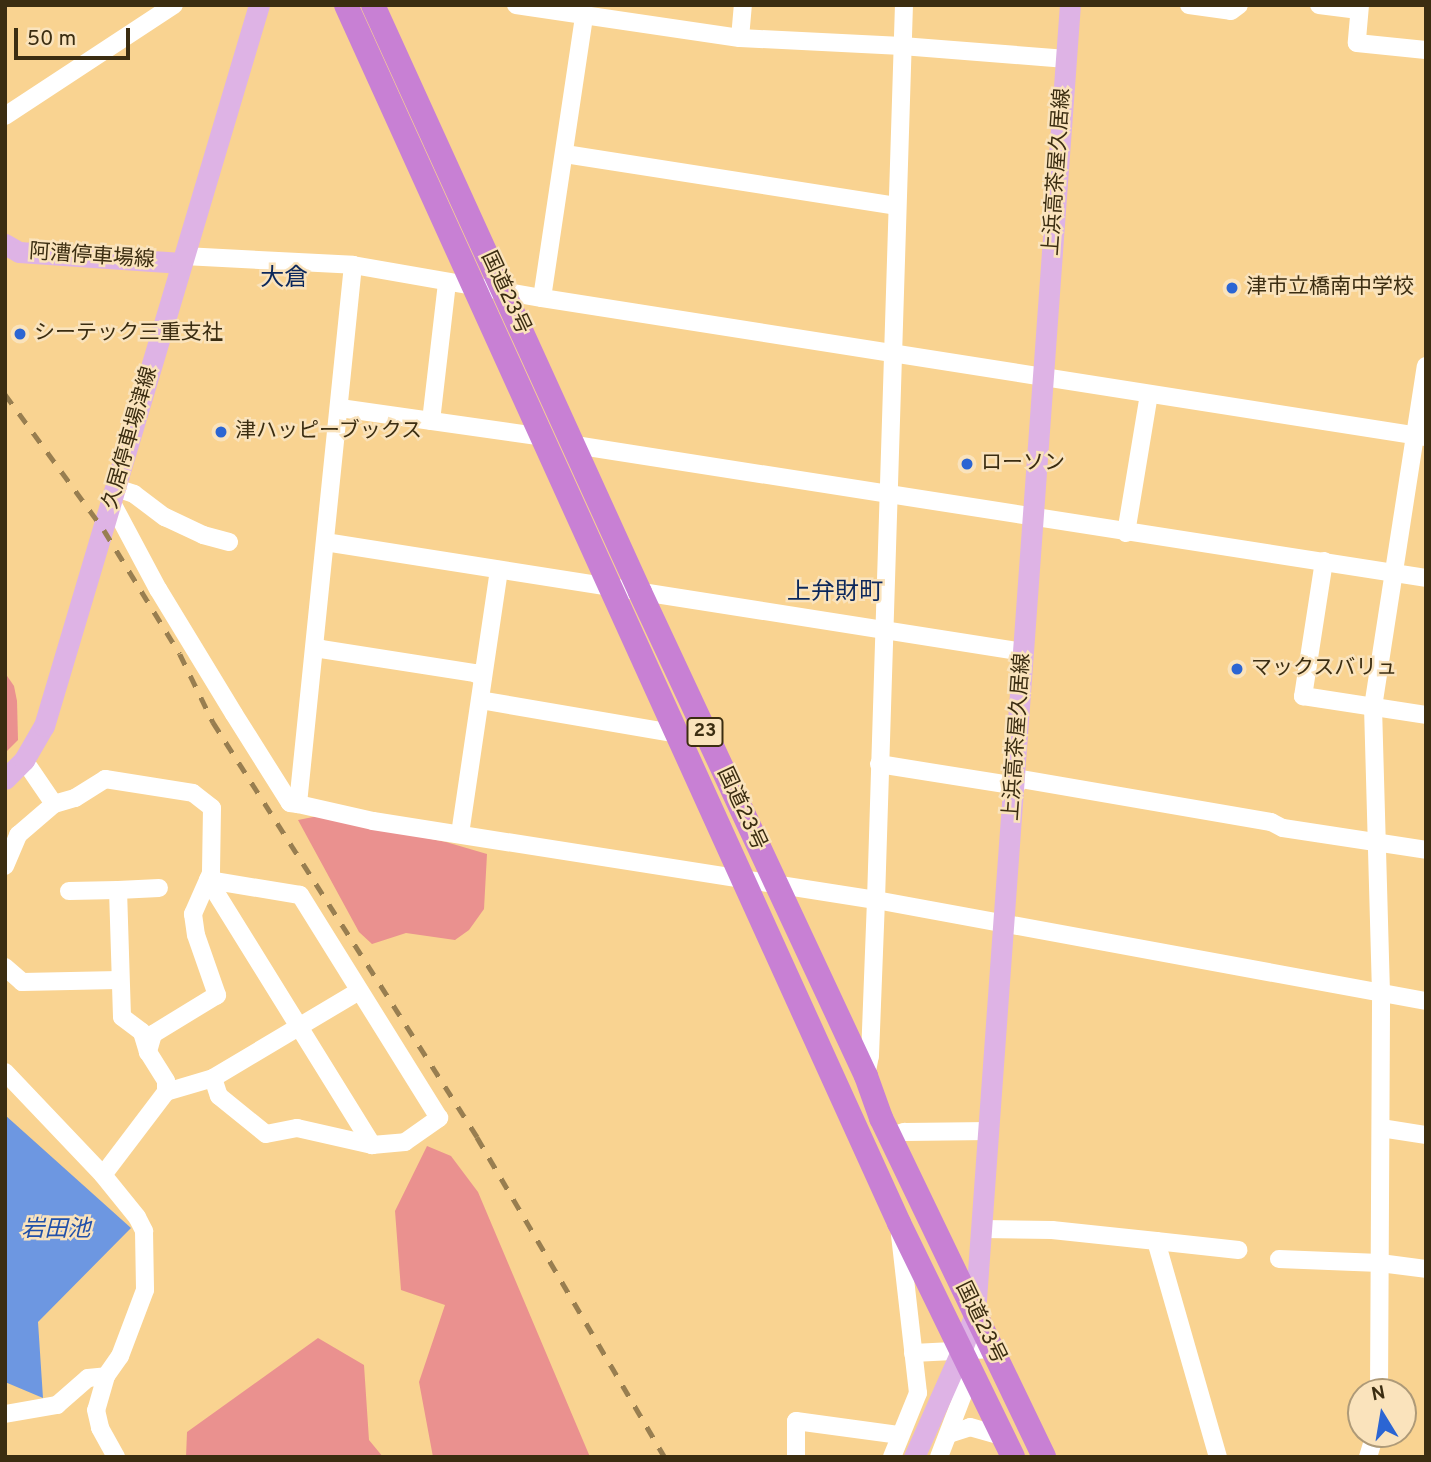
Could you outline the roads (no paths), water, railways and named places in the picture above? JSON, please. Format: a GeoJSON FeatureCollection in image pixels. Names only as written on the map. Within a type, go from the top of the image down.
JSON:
{"type":"FeatureCollection","features":[{"type":"Feature","properties":{"kind":"highway","name":"国道23号"},"geometry":{"type":"LineString","coordinates":[[346,5],[899,1223],[1009,1447]]}},
{"type":"Feature","properties":{"kind":"highway","name":"国道23号"},"geometry":{"type":"LineString","coordinates":[[373,5],[640,592],[866,1076],[889,1136],[1044,1457]]}},
{"type":"Feature","properties":{"kind":"main road","name":"久居停車場津線"},"geometry":{"type":"LineString","coordinates":[[5,779],[24,760],[44,726],[259,5]]}},
{"type":"Feature","properties":{"kind":"main road","name":"上浜高茶屋久居線"},"geometry":{"type":"LineString","coordinates":[[914,1457],[975,1313],[1016,782],[1070,5]]}},
{"type":"Feature","properties":{"kind":"main road","name":"阿漕停車場線"},"geometry":{"type":"LineString","coordinates":[[5,244],[19,252],[183,259]]}},
{"type":"Feature","properties":{"kind":"street"},"geometry":{"type":"LineString","coordinates":[[5,116],[174,5]]}},
{"type":"Feature","properties":{"kind":"street"},"geometry":{"type":"LineString","coordinates":[[516,5],[552,7],[584,16],[740,38],[1066,58]]}},
{"type":"Feature","properties":{"kind":"street"},"geometry":{"type":"LineString","coordinates":[[740,38],[743,5]]}},
{"type":"Feature","properties":{"kind":"street"},"geometry":{"type":"LineString","coordinates":[[866,1076],[870,1056],[876,900],[891,353],[904,5]]}},
{"type":"Feature","properties":{"kind":"street"},"geometry":{"type":"LineString","coordinates":[[1189,5],[1231,11],[1239,5]]}},
{"type":"Feature","properties":{"kind":"street"},"geometry":{"type":"LineString","coordinates":[[1319,5],[1359,8],[1357,43],[1426,50]]}},
{"type":"Feature","properties":{"kind":"street"},"geometry":{"type":"LineString","coordinates":[[542,298],[584,16]]}},
{"type":"Feature","properties":{"kind":"street"},"geometry":{"type":"LineString","coordinates":[[565,154],[896,206]]}},
{"type":"Feature","properties":{"kind":"street"},"geometry":{"type":"LineString","coordinates":[[183,259],[353,265],[504,292],[1422,437]]}},
{"type":"Feature","properties":{"kind":"street"},"geometry":{"type":"LineString","coordinates":[[298,804],[353,265]]}},
{"type":"Feature","properties":{"kind":"street"},"geometry":{"type":"LineString","coordinates":[[431,421],[447,282]]}},
{"type":"Feature","properties":{"kind":"street"},"geometry":{"type":"LineString","coordinates":[[1379,1378],[1381,993],[1373,707],[1395,573],[1422,437],[1426,366]]}},
{"type":"Feature","properties":{"kind":"street"},"geometry":{"type":"LineString","coordinates":[[1126,533],[1149,394]]}},
{"type":"Feature","properties":{"kind":"street"},"geometry":{"type":"LineString","coordinates":[[340,408],[543,438]]}},
{"type":"Feature","properties":{"kind":"street"},"geometry":{"type":"LineString","coordinates":[[575,445],[1426,578]]}},
{"type":"Feature","properties":{"kind":"street"},"geometry":{"type":"LineString","coordinates":[[229,542],[203,535],[165,517],[134,494],[114,496],[158,589],[290,803],[460,834],[1004,922],[1426,1001]]}},
{"type":"Feature","properties":{"kind":"street"},"geometry":{"type":"LineString","coordinates":[[325,542],[1024,652]]}},
{"type":"Feature","properties":{"kind":"street"},"geometry":{"type":"LineString","coordinates":[[1324,561],[1303,696],[1426,715]]}},
{"type":"Feature","properties":{"kind":"street"},"geometry":{"type":"LineString","coordinates":[[460,834],[499,570]]}},
{"type":"Feature","properties":{"kind":"street"},"geometry":{"type":"LineString","coordinates":[[315,645],[321,649],[475,673],[483,678]]}},
{"type":"Feature","properties":{"kind":"street"},"geometry":{"type":"LineString","coordinates":[[480,700],[679,734]]}},
{"type":"Feature","properties":{"kind":"street"},"geometry":{"type":"LineString","coordinates":[[24,760],[54,804]]}},
{"type":"Feature","properties":{"kind":"street"},"geometry":{"type":"LineString","coordinates":[[880,764],[1016,782],[1426,850]]}},
{"type":"Feature","properties":{"kind":"street"},"geometry":{"type":"LineString","coordinates":[[5,866],[18,835],[54,804],[75,798],[105,779],[193,793],[212,808],[208,880],[197,899],[194,925],[217,995],[153,1034],[148,1052]]}},
{"type":"Feature","properties":{"kind":"street"},"geometry":{"type":"LineString","coordinates":[[208,880],[300,895],[439,1118],[405,1142],[372,1145],[297,1128],[266,1134],[219,1096],[213,1078]]}},
{"type":"Feature","properties":{"kind":"street"},"geometry":{"type":"LineString","coordinates":[[208,880],[372,1145]]}},
{"type":"Feature","properties":{"kind":"street"},"geometry":{"type":"LineString","coordinates":[[69,891],[159,888]]}},
{"type":"Feature","properties":{"kind":"street"},"geometry":{"type":"LineString","coordinates":[[118,890],[122,1017],[142,1032],[148,1052],[166,1081],[166,1093]]}},
{"type":"Feature","properties":{"kind":"street"},"geometry":{"type":"LineString","coordinates":[[5,967],[22,982],[119,980]]}},
{"type":"Feature","properties":{"kind":"street"},"geometry":{"type":"LineString","coordinates":[[103,1175],[166,1093],[213,1078],[359,991]]}},
{"type":"Feature","properties":{"kind":"street"},"geometry":{"type":"LineString","coordinates":[[5,1072],[103,1175],[137,1217],[146,1247],[145,1290],[120,1356],[106,1376],[96,1410],[100,1428],[116,1457]]}},
{"type":"Feature","properties":{"kind":"street"},"geometry":{"type":"LineString","coordinates":[[1381,1128],[1426,1135]]}},
{"type":"Feature","properties":{"kind":"street"},"geometry":{"type":"LineString","coordinates":[[889,1136],[904,1132],[990,1131]]}},
{"type":"Feature","properties":{"kind":"street"},"geometry":{"type":"LineString","coordinates":[[892,1457],[918,1392],[899,1223]]}},
{"type":"Feature","properties":{"kind":"street"},"geometry":{"type":"LineString","coordinates":[[982,1229],[1052,1230],[1239,1250]]}},
{"type":"Feature","properties":{"kind":"street"},"geometry":{"type":"LineString","coordinates":[[1156,1241],[1218,1457]]}},
{"type":"Feature","properties":{"kind":"street"},"geometry":{"type":"LineString","coordinates":[[1279,1259],[1380,1263],[1426,1269]]}},
{"type":"Feature","properties":{"kind":"street"},"geometry":{"type":"LineString","coordinates":[[939,1457],[964,1392],[962,1349]]}},
{"type":"Feature","properties":{"kind":"street"},"geometry":{"type":"LineString","coordinates":[[913,1353],[993,1349]]}},
{"type":"Feature","properties":{"kind":"street"},"geometry":{"type":"LineString","coordinates":[[5,1413],[57,1405],[88,1378],[106,1376]]}},
{"type":"Feature","properties":{"kind":"street"},"geometry":{"type":"LineString","coordinates":[[796,1457],[796,1421],[900,1435]]}},
{"type":"Feature","properties":{"kind":"street"},"geometry":{"type":"LineString","coordinates":[[949,1434],[970,1427],[1009,1447]]}},
{"type":"Feature","properties":{"kind":"water","name":"岩田池"},"geometry":{"type":"Polygon","coordinates":[[[5,1115],[131,1228],[38,1322],[43,1398],[5,1382],[5,1115]]]}},
{"type":"Feature","properties":{"kind":"railway"},"geometry":{"type":"LineString","coordinates":[[5,394],[104,530],[180,654],[213,722],[477,1137],[665,1457]]}},
{"type":"Feature","properties":{"kind":"place","name":"津市立橋南中学校"},"geometry":{"type":"Point","coordinates":[1232,288]}},
{"type":"Feature","properties":{"kind":"place","name":"シーテック三重支社"},"geometry":{"type":"Point","coordinates":[20,334]}},
{"type":"Feature","properties":{"kind":"place","name":"津ハッピーブックス"},"geometry":{"type":"Point","coordinates":[221,432]}},
{"type":"Feature","properties":{"kind":"place","name":"ローソン"},"geometry":{"type":"Point","coordinates":[967,464]}},
{"type":"Feature","properties":{"kind":"place","name":"マックスバリュ"},"geometry":{"type":"Point","coordinates":[1237,669]}},
{"type":"Feature","properties":{"kind":"district","name":"大倉"},"geometry":{"type":"Point","coordinates":[284,280]}},
{"type":"Feature","properties":{"kind":"district","name":"上弁財町"},"geometry":{"type":"Point","coordinates":[835,594]}}]}
